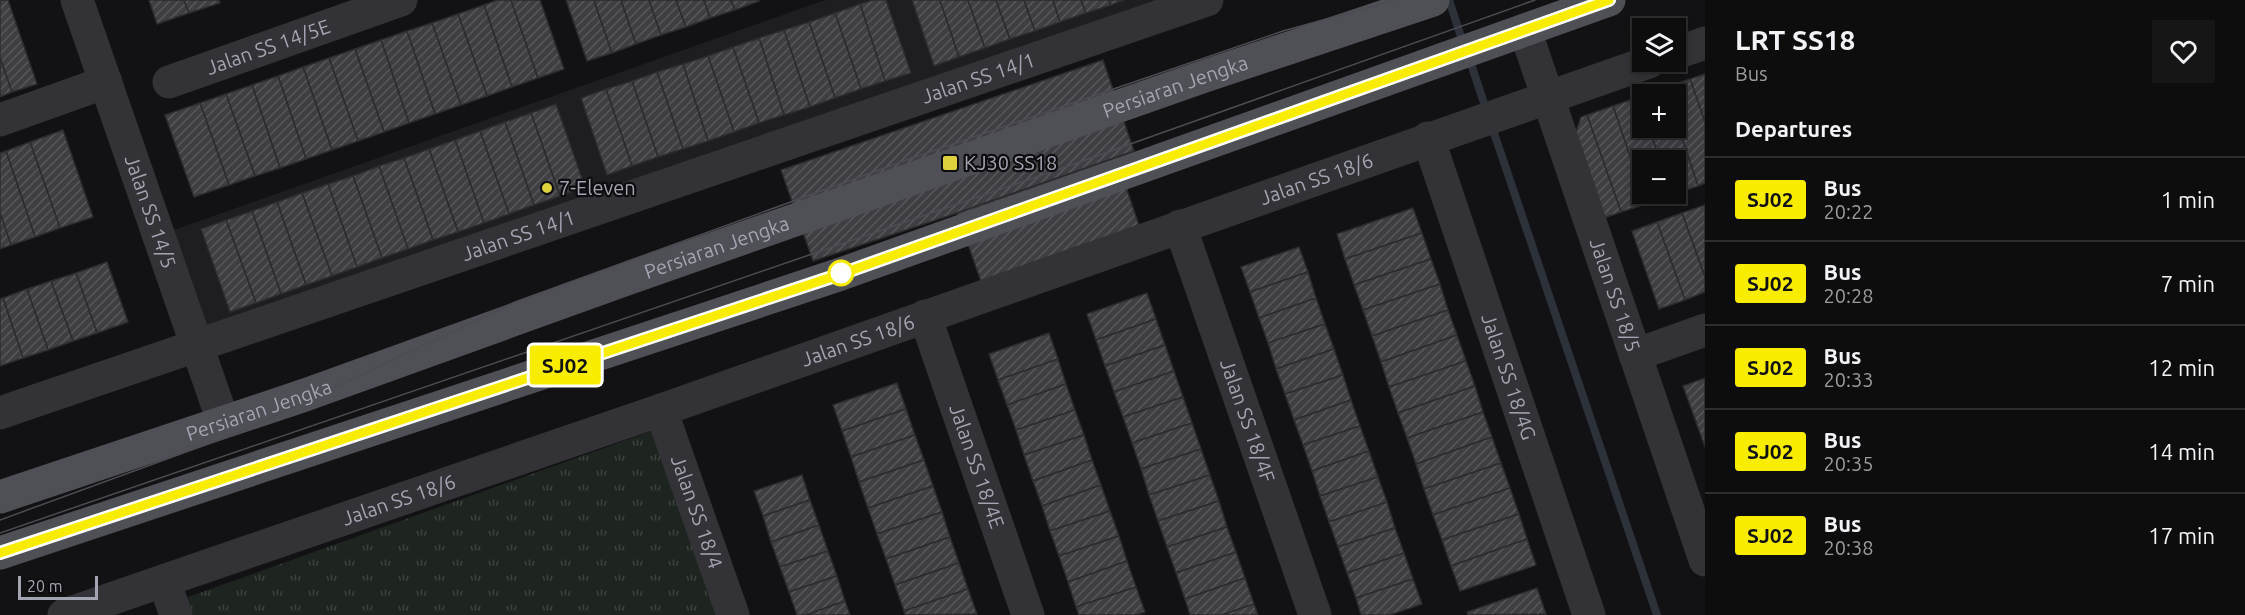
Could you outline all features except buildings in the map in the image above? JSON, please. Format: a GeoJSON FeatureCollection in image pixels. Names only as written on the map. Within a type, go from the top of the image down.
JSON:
{"type":"FeatureCollection","features":[{"type":"Feature","properties":{"kind":"main road","name":"Persiaran Jengka"},"geometry":{"type":"LineString","coordinates":[[0,497],[305,395],[624,280],[1194,80],[1379,9],[1433,0]]}},
{"type":"Feature","properties":{"kind":"main road"},"geometry":{"type":"LineString","coordinates":[[0,553],[841,274],[1609,0]]}},
{"type":"Feature","properties":{"kind":"street","name":"Jalan SS 14/5"},"geometry":{"type":"LineString","coordinates":[[78,0],[223,422]]}},
{"type":"Feature","properties":{"kind":"street","name":"Jalan SS 14/5E"},"geometry":{"type":"LineString","coordinates":[[169,82],[401,0]]}},
{"type":"Feature","properties":{"kind":"street","name":"Jalan SS 14/1"},"geometry":{"type":"LineString","coordinates":[[0,413],[1206,0]]}},
{"type":"Feature","properties":{"kind":"street","name":"Jalan SS 18/5"},"geometry":{"type":"LineString","coordinates":[[1525,30],[1705,560]]}},
{"type":"Feature","properties":{"kind":"street"},"geometry":{"type":"LineString","coordinates":[[1686,49],[1705,43]]}},
{"type":"Feature","properties":{"kind":"street","name":"Jalan SS 18/6"},"geometry":{"type":"LineString","coordinates":[[64,615],[661,410],[1632,68]]}},
{"type":"Feature","properties":{"kind":"street"},"geometry":{"type":"LineString","coordinates":[[0,120],[106,82]]}},
{"type":"Feature","properties":{"kind":"street","name":"Jalan SS 18/4G"},"geometry":{"type":"LineString","coordinates":[[1428,138],[1589,615]]}},
{"type":"Feature","properties":{"kind":"street","name":"Jalan SS 18/4F"},"geometry":{"type":"LineString","coordinates":[[1180,226],[1315,615]]}},
{"type":"Feature","properties":{"kind":"street","name":"Jalan SS 18/4E"},"geometry":{"type":"LineString","coordinates":[[926,316],[1028,615]]}},
{"type":"Feature","properties":{"kind":"street"},"geometry":{"type":"LineString","coordinates":[[1635,355],[1705,330]]}},
{"type":"Feature","properties":{"kind":"street","name":"Jalan SS 18/4"},"geometry":{"type":"LineString","coordinates":[[661,410],[733,615]]}},
{"type":"Feature","properties":{"kind":"street"},"geometry":{"type":"LineString","coordinates":[[164,580],[176,615]]}},
{"type":"Feature","properties":{"kind":"shaded area"},"geometry":{"type":"Polygon","coordinates":[[[825,0],[1189,0],[208,338],[171,231],[825,0]]]}},
{"type":"Feature","properties":{"kind":"green space"},"geometry":{"type":"Polygon","coordinates":[[[657,429],[723,615],[185,615],[180,600],[657,429]]]}},
{"type":"Feature","properties":{"kind":"waterway"},"geometry":{"type":"LineString","coordinates":[[1449,0],[1464,46]]}},
{"type":"Feature","properties":{"kind":"waterway"},"geometry":{"type":"LineString","coordinates":[[1469,58],[1487,112]]}},
{"type":"Feature","properties":{"kind":"waterway"},"geometry":{"type":"LineString","coordinates":[[1491,124],[1657,615]]}},
{"type":"Feature","properties":{"kind":"tram line"},"geometry":{"type":"LineString","coordinates":[[0,520],[238,433],[515,302],[912,158],[1283,31],[1395,0]]}},
{"type":"Feature","properties":{"kind":"tram line"},"geometry":{"type":"LineString","coordinates":[[0,533],[1077,163],[1535,0]]}},
{"type":"Feature","properties":{"kind":"bus line","name":"SJ02"},"geometry":{"type":"LineString","coordinates":[[0,553],[841,274],[1609,0]]}},
{"type":"Feature","properties":{"kind":"place","name":"KJ30 SS18"},"geometry":{"type":"Point","coordinates":[950,163]}},
{"type":"Feature","properties":{"kind":"place","name":"7-Eleven"},"geometry":{"type":"Point","coordinates":[547,188]}}]}
